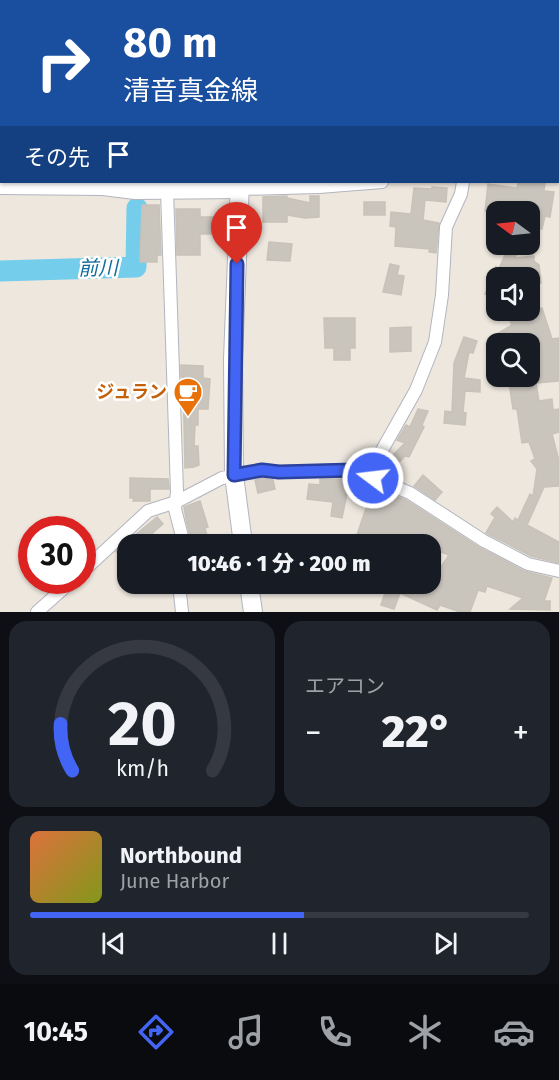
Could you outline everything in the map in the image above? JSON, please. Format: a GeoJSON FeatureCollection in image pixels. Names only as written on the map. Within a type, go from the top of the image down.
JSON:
{"type":"FeatureCollection","features":[{"type":"Feature","properties":{"kind":"main road"},"geometry":{"type":"LineString","coordinates":[[0,185],[135,186],[167,190],[240,185],[233,359],[234,475],[242,534]]}},
{"type":"Feature","properties":{"kind":"main road"},"geometry":{"type":"LineString","coordinates":[[250,594],[253,612]]}},
{"type":"Feature","properties":{"kind":"street"},"geometry":{"type":"LineString","coordinates":[[240,185],[319,187],[365,183]]}},
{"type":"Feature","properties":{"kind":"street"},"geometry":{"type":"LineString","coordinates":[[354,470],[381,452],[416,390],[435,342],[442,295],[446,226],[461,194],[463,183]]}},
{"type":"Feature","properties":{"kind":"street"},"geometry":{"type":"LineString","coordinates":[[167,190],[176,513],[181,534]]}},
{"type":"Feature","properties":{"kind":"street"},"geometry":{"type":"LineString","coordinates":[[96,559],[141,516],[156,507],[176,502],[234,475],[262,470],[279,472],[354,470],[410,493],[484,541],[528,564],[559,572]]}},
{"type":"Feature","properties":{"kind":"street"},"geometry":{"type":"LineString","coordinates":[[37,612],[57,594]]}},
{"type":"Feature","properties":{"kind":"street"},"geometry":{"type":"LineString","coordinates":[[180,594],[182,612]]}},
{"type":"Feature","properties":{"kind":"building"},"geometry":{"type":"Polygon","coordinates":[[[518,183],[545,183],[544,191],[554,192],[550,217],[545,216],[542,229],[540,229],[540,201],[486,201],[488,184],[517,188],[518,183]]]}},
{"type":"Feature","properties":{"kind":"building"},"geometry":{"type":"Polygon","coordinates":[[[432,187],[447,188],[446,202],[425,200],[423,220],[439,223],[436,253],[429,252],[430,249],[395,246],[396,227],[390,226],[391,212],[411,214],[414,188],[432,189],[432,187]]]}},
{"type":"Feature","properties":{"kind":"building"},"geometry":{"type":"Polygon","coordinates":[[[287,196],[287,198],[310,203],[310,196],[319,196],[319,217],[305,218],[287,215],[287,222],[263,222],[263,197],[287,196]]]}},
{"type":"Feature","properties":{"kind":"building"},"geometry":{"type":"Polygon","coordinates":[[[364,202],[385,202],[385,215],[364,215],[364,202]]]}},
{"type":"Feature","properties":{"kind":"building"},"geometry":{"type":"Polygon","coordinates":[[[142,205],[159,205],[161,255],[157,255],[157,262],[140,262],[142,205]]]}},
{"type":"Feature","properties":{"kind":"building"},"geometry":{"type":"Polygon","coordinates":[[[176,209],[200,209],[200,217],[218,217],[218,234],[200,234],[200,255],[177,255],[176,209]]]}},
{"type":"Feature","properties":{"kind":"building"},"geometry":{"type":"Polygon","coordinates":[[[269,242],[292,244],[290,261],[267,260],[269,242]]]}},
{"type":"Feature","properties":{"kind":"building"},"geometry":{"type":"Polygon","coordinates":[[[505,255],[516,255],[515,258],[534,256],[534,261],[539,267],[500,267],[505,255]]]}},
{"type":"Feature","properties":{"kind":"building"},"geometry":{"type":"Polygon","coordinates":[[[390,264],[399,266],[397,275],[404,276],[401,295],[383,292],[390,264]]]}},
{"type":"Feature","properties":{"kind":"building"},"geometry":{"type":"Polygon","coordinates":[[[540,308],[542,308],[552,339],[559,338],[559,381],[540,383],[540,333],[499,333],[512,325],[510,321],[540,321],[540,308]]]}},
{"type":"Feature","properties":{"kind":"building"},"geometry":{"type":"Polygon","coordinates":[[[324,318],[355,318],[355,348],[350,348],[350,360],[334,360],[334,348],[325,348],[324,318]]]}},
{"type":"Feature","properties":{"kind":"building"},"geometry":{"type":"Polygon","coordinates":[[[411,327],[411,351],[390,352],[390,328],[411,327]]]}},
{"type":"Feature","properties":{"kind":"building"},"geometry":{"type":"Polygon","coordinates":[[[464,337],[477,341],[473,353],[469,352],[464,378],[480,380],[480,392],[465,391],[463,412],[466,413],[465,425],[444,423],[445,411],[452,412],[454,363],[464,337]]]}},
{"type":"Feature","properties":{"kind":"building"},"geometry":{"type":"Polygon","coordinates":[[[181,365],[203,366],[203,378],[210,379],[208,409],[198,409],[198,425],[195,425],[194,446],[198,446],[199,465],[185,468],[183,377],[181,377],[181,365]]]}},
{"type":"Feature","properties":{"kind":"building"},"geometry":{"type":"Polygon","coordinates":[[[510,387],[537,387],[539,401],[552,399],[553,410],[559,409],[559,432],[552,434],[559,461],[559,486],[544,487],[527,525],[559,542],[559,563],[531,556],[486,533],[495,517],[491,514],[497,507],[513,522],[515,518],[518,520],[530,494],[533,496],[537,469],[531,461],[535,459],[529,442],[522,443],[517,409],[513,409],[510,387]]]}},
{"type":"Feature","properties":{"kind":"building"},"geometry":{"type":"Polygon","coordinates":[[[418,409],[428,411],[422,425],[424,427],[409,457],[405,456],[387,475],[380,468],[405,443],[397,440],[406,425],[410,427],[418,409]]]}},
{"type":"Feature","properties":{"kind":"building"},"geometry":{"type":"Polygon","coordinates":[[[423,475],[442,492],[435,500],[414,486],[423,475]]]}},
{"type":"Feature","properties":{"kind":"building"},"geometry":{"type":"Polygon","coordinates":[[[130,478],[168,479],[169,489],[150,489],[150,501],[133,501],[134,498],[130,498],[130,478]]]}},
{"type":"Feature","properties":{"kind":"building"},"geometry":{"type":"Polygon","coordinates":[[[262,478],[273,480],[275,489],[258,493],[255,480],[262,478]]]}},
{"type":"Feature","properties":{"kind":"building"},"geometry":{"type":"Polygon","coordinates":[[[320,479],[350,479],[342,518],[331,516],[333,502],[307,499],[309,484],[320,485],[320,479]]]}},
{"type":"Feature","properties":{"kind":"building"},"geometry":{"type":"Polygon","coordinates":[[[369,486],[406,500],[480,548],[524,571],[552,578],[544,601],[550,601],[550,610],[510,609],[523,598],[487,586],[485,592],[478,590],[470,612],[460,612],[440,605],[437,610],[402,594],[441,594],[441,567],[449,555],[441,552],[441,534],[357,534],[367,505],[361,502],[369,486]]]}},
{"type":"Feature","properties":{"kind":"building"},"geometry":{"type":"Polygon","coordinates":[[[200,501],[208,527],[205,528],[206,534],[190,534],[184,507],[200,501]]]}},
{"type":"Feature","properties":{"kind":"building"},"geometry":{"type":"Polygon","coordinates":[[[157,517],[163,524],[152,534],[136,534],[157,517]]]}},
{"type":"Feature","properties":{"kind":"building"},"geometry":{"type":"Polygon","coordinates":[[[385,594],[400,594],[394,609],[381,605],[385,594]]]}},
{"type":"Feature","properties":{"kind":"waterway","name":"前川"},"geometry":{"type":"LineString","coordinates":[[0,271],[136,267],[137,208]]}},
{"type":"Feature","properties":{"kind":"place","name":"ジュラン"},"geometry":{"type":"Point","coordinates":[188,418]}},
{"type":"Feature","properties":{"kind":"route"},"geometry":{"type":"LineString","coordinates":[[237,264],[233,359],[234,475],[262,470],[279,472],[354,470],[373,478]]}}]}
